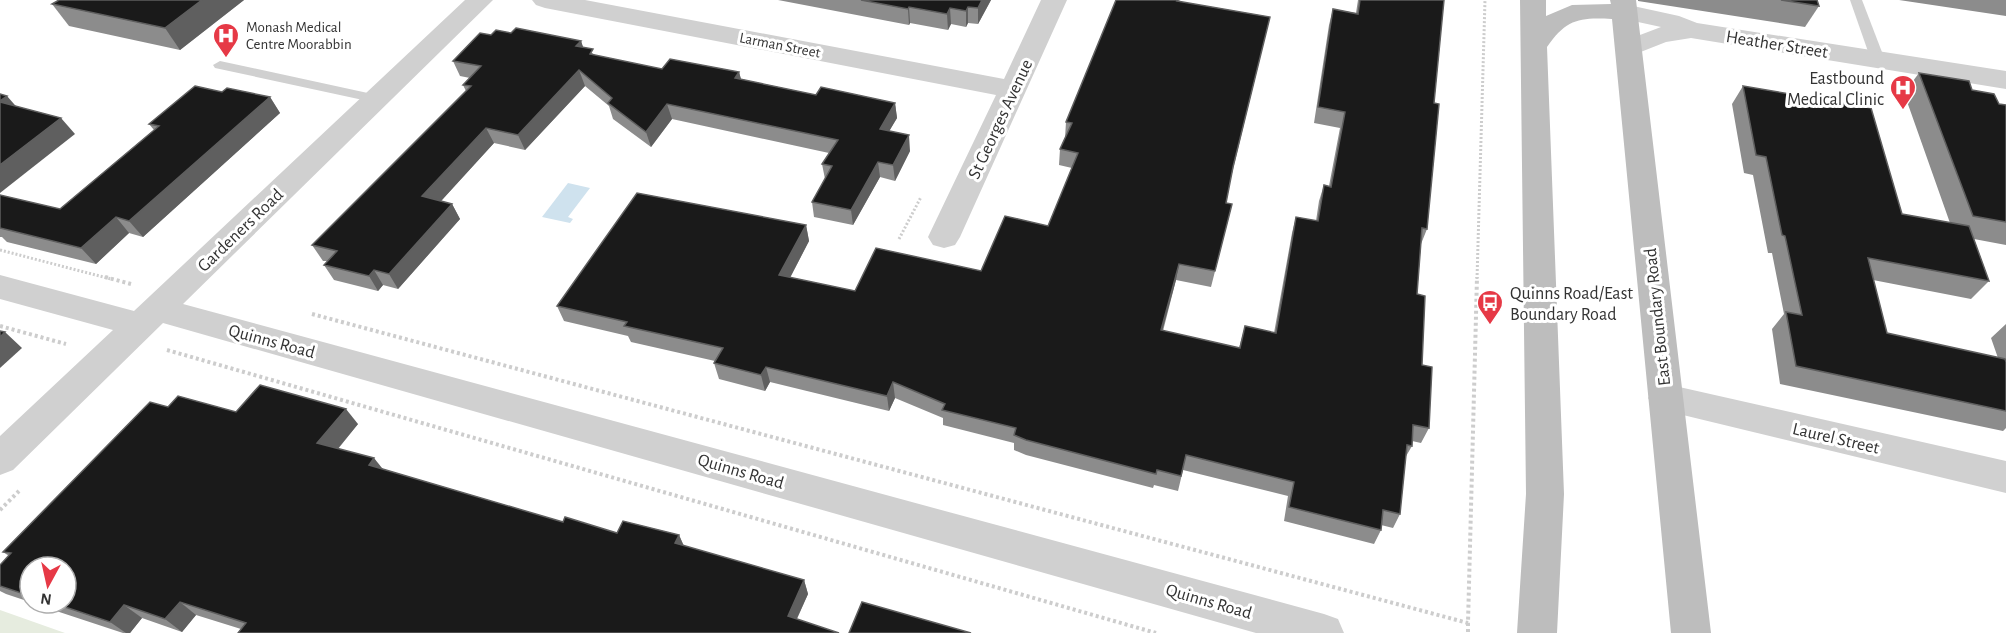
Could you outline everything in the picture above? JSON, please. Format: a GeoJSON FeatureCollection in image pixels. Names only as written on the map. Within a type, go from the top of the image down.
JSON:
{"type":"FeatureCollection","features":[{"type":"Feature","properties":{"kind":"main road"},"geometry":{"type":"LineString","coordinates":[[1533,0],[1545,494],[1537,633]]}},
{"type":"Feature","properties":{"kind":"main road"},"geometry":{"type":"LineString","coordinates":[[1535,46],[1544,30],[1563,15],[1623,6]]}},
{"type":"Feature","properties":{"kind":"main road","name":"East Boundary Road"},"geometry":{"type":"LineString","coordinates":[[1623,6],[1691,633]]}},
{"type":"Feature","properties":{"kind":"street","name":"Gardeners Road"},"geometry":{"type":"LineString","coordinates":[[0,459],[144,306],[377,99],[480,0]]}},
{"type":"Feature","properties":{"kind":"street","name":"Larman Street"},"geometry":{"type":"LineString","coordinates":[[545,0],[1014,90]]}},
{"type":"Feature","properties":{"kind":"street","name":"St Georges Avenue"},"geometry":{"type":"LineString","coordinates":[[944,237],[1054,0]]}},
{"type":"Feature","properties":{"kind":"street","name":"Heather Street"},"geometry":{"type":"LineString","coordinates":[[1623,6],[1691,30],[2006,80]]}},
{"type":"Feature","properties":{"kind":"street","name":"Heather Street"},"geometry":{"type":"LineString","coordinates":[[1628,49],[1660,35],[1691,30]]}},
{"type":"Feature","properties":{"kind":"street","name":"Quinns Road"},"geometry":{"type":"LineString","coordinates":[[0,287],[144,306],[1324,633]]}},
{"type":"Feature","properties":{"kind":"street","name":"Laurel Street"},"geometry":{"type":"LineString","coordinates":[[1665,398],[2006,477]]}},
{"type":"Feature","properties":{"kind":"lane"},"geometry":{"type":"LineString","coordinates":[[1856,0],[1878,60]]}},
{"type":"Feature","properties":{"kind":"lane"},"geometry":{"type":"LineString","coordinates":[[220,65],[377,99]]}},
{"type":"Feature","properties":{"kind":"path"},"geometry":{"type":"LineString","coordinates":[[1468,633],[1485,0]]}},
{"type":"Feature","properties":{"kind":"path"},"geometry":{"type":"LineString","coordinates":[[0,250],[144,306]]}},
{"type":"Feature","properties":{"kind":"path"},"geometry":{"type":"LineString","coordinates":[[302,311],[1468,623]]}},
{"type":"Feature","properties":{"kind":"path"},"geometry":{"type":"LineString","coordinates":[[0,326],[70,345]]}},
{"type":"Feature","properties":{"kind":"shaded area"},"geometry":{"type":"Polygon","coordinates":[[[0,610],[65,633],[0,633],[0,610]]]}},
{"type":"Feature","properties":{"kind":"water"},"geometry":{"type":"Polygon","coordinates":[[[568,183],[590,188],[568,217],[573,219],[570,223],[542,217],[568,183]]]}},
{"type":"Feature","properties":{"kind":"building"},"geometry":{"type":"Polygon","coordinates":[[[59,0],[202,0],[165,28],[52,4],[59,0]]]}},
{"type":"Feature","properties":{"kind":"building"},"geometry":{"type":"Polygon","coordinates":[[[861,0],[982,0],[978,8],[968,7],[966,11],[950,8],[947,14],[861,0]]]}},
{"type":"Feature","properties":{"kind":"building"},"geometry":{"type":"Polygon","coordinates":[[[1116,0],[1178,0],[1270,17],[1233,167],[1226,203],[1232,204],[1215,271],[1179,264],[1161,330],[1240,348],[1245,326],[1276,333],[1296,217],[1318,221],[1324,185],[1331,187],[1345,112],[1318,107],[1333,9],[1358,14],[1360,0],[1444,0],[1434,103],[1439,104],[1427,229],[1422,228],[1417,294],[1425,296],[1422,365],[1432,367],[1429,428],[1413,425],[1412,446],[1407,445],[1400,514],[1383,510],[1381,530],[1289,507],[1294,482],[1186,455],[1181,476],[1157,470],[1156,474],[1026,440],[1014,435],[1016,428],[942,410],[945,404],[893,382],[887,396],[766,367],[761,375],[714,363],[723,348],[624,326],[627,322],[557,306],[637,193],[806,225],[779,275],[855,291],[876,248],[981,271],[1005,216],[1048,226],[1078,153],[1060,149],[1072,123],[1066,122],[1116,0]]]}},
{"type":"Feature","properties":{"kind":"building"},"geometry":{"type":"Polygon","coordinates":[[[1781,0],[1817,0],[1819,6],[1781,0]]]}},
{"type":"Feature","properties":{"kind":"building"},"geometry":{"type":"Polygon","coordinates":[[[516,28],[581,41],[576,46],[593,49],[590,54],[662,69],[670,59],[739,72],[735,78],[816,95],[821,87],[895,103],[880,129],[909,135],[893,165],[878,162],[851,210],[812,202],[832,166],[822,164],[838,140],[667,104],[646,132],[608,103],[612,98],[579,70],[518,135],[486,128],[422,196],[452,204],[389,274],[374,270],[369,276],[324,265],[337,251],[312,245],[471,86],[463,85],[481,66],[453,61],[480,33],[491,35],[496,30],[511,33],[516,28]]]}},
{"type":"Feature","properties":{"kind":"building"},"geometry":{"type":"Polygon","coordinates":[[[1919,73],[1969,81],[1972,90],[1994,94],[1999,104],[2006,105],[2006,222],[1973,216],[1919,73]]]}},
{"type":"Feature","properties":{"kind":"building"},"geometry":{"type":"Polygon","coordinates":[[[195,86],[222,92],[227,88],[270,97],[129,221],[116,217],[81,248],[0,228],[0,195],[60,209],[159,126],[149,124],[195,86]]]}},
{"type":"Feature","properties":{"kind":"building"},"geometry":{"type":"Polygon","coordinates":[[[1743,86],[1871,108],[1902,214],[1969,226],[1989,281],[1868,258],[1887,333],[2005,359],[2006,411],[1796,366],[1786,312],[1802,315],[1766,157],[1756,155],[1743,86]]]}},
{"type":"Feature","properties":{"kind":"building"},"geometry":{"type":"Polygon","coordinates":[[[0,94],[7,96],[0,101],[0,94]]]}},
{"type":"Feature","properties":{"kind":"building"},"geometry":{"type":"Polygon","coordinates":[[[0,102],[61,118],[0,165],[0,102]]]}},
{"type":"Feature","properties":{"kind":"building"},"geometry":{"type":"Polygon","coordinates":[[[260,385],[346,409],[317,443],[374,458],[369,465],[563,522],[565,517],[617,533],[623,521],[679,535],[675,543],[804,580],[788,616],[839,633],[238,633],[246,623],[180,602],[165,619],[124,605],[110,622],[78,611],[78,555],[18,555],[18,592],[0,586],[0,565],[11,553],[3,552],[150,402],[168,407],[178,396],[236,412],[260,385]]]}},
{"type":"Feature","properties":{"kind":"building"},"geometry":{"type":"Polygon","coordinates":[[[862,602],[971,633],[849,633],[862,602]]]}},
{"type":"Feature","properties":{"kind":"place","name":"Monash Medical Centre Moorabbin"},"geometry":{"type":"Point","coordinates":[226,59]}},
{"type":"Feature","properties":{"kind":"place","name":"Eastbound Medical Clinic"},"geometry":{"type":"Point","coordinates":[1903,111]}},
{"type":"Feature","properties":{"kind":"place","name":"Quinns Road/East Boundary Road"},"geometry":{"type":"Point","coordinates":[1490,326]}}]}
